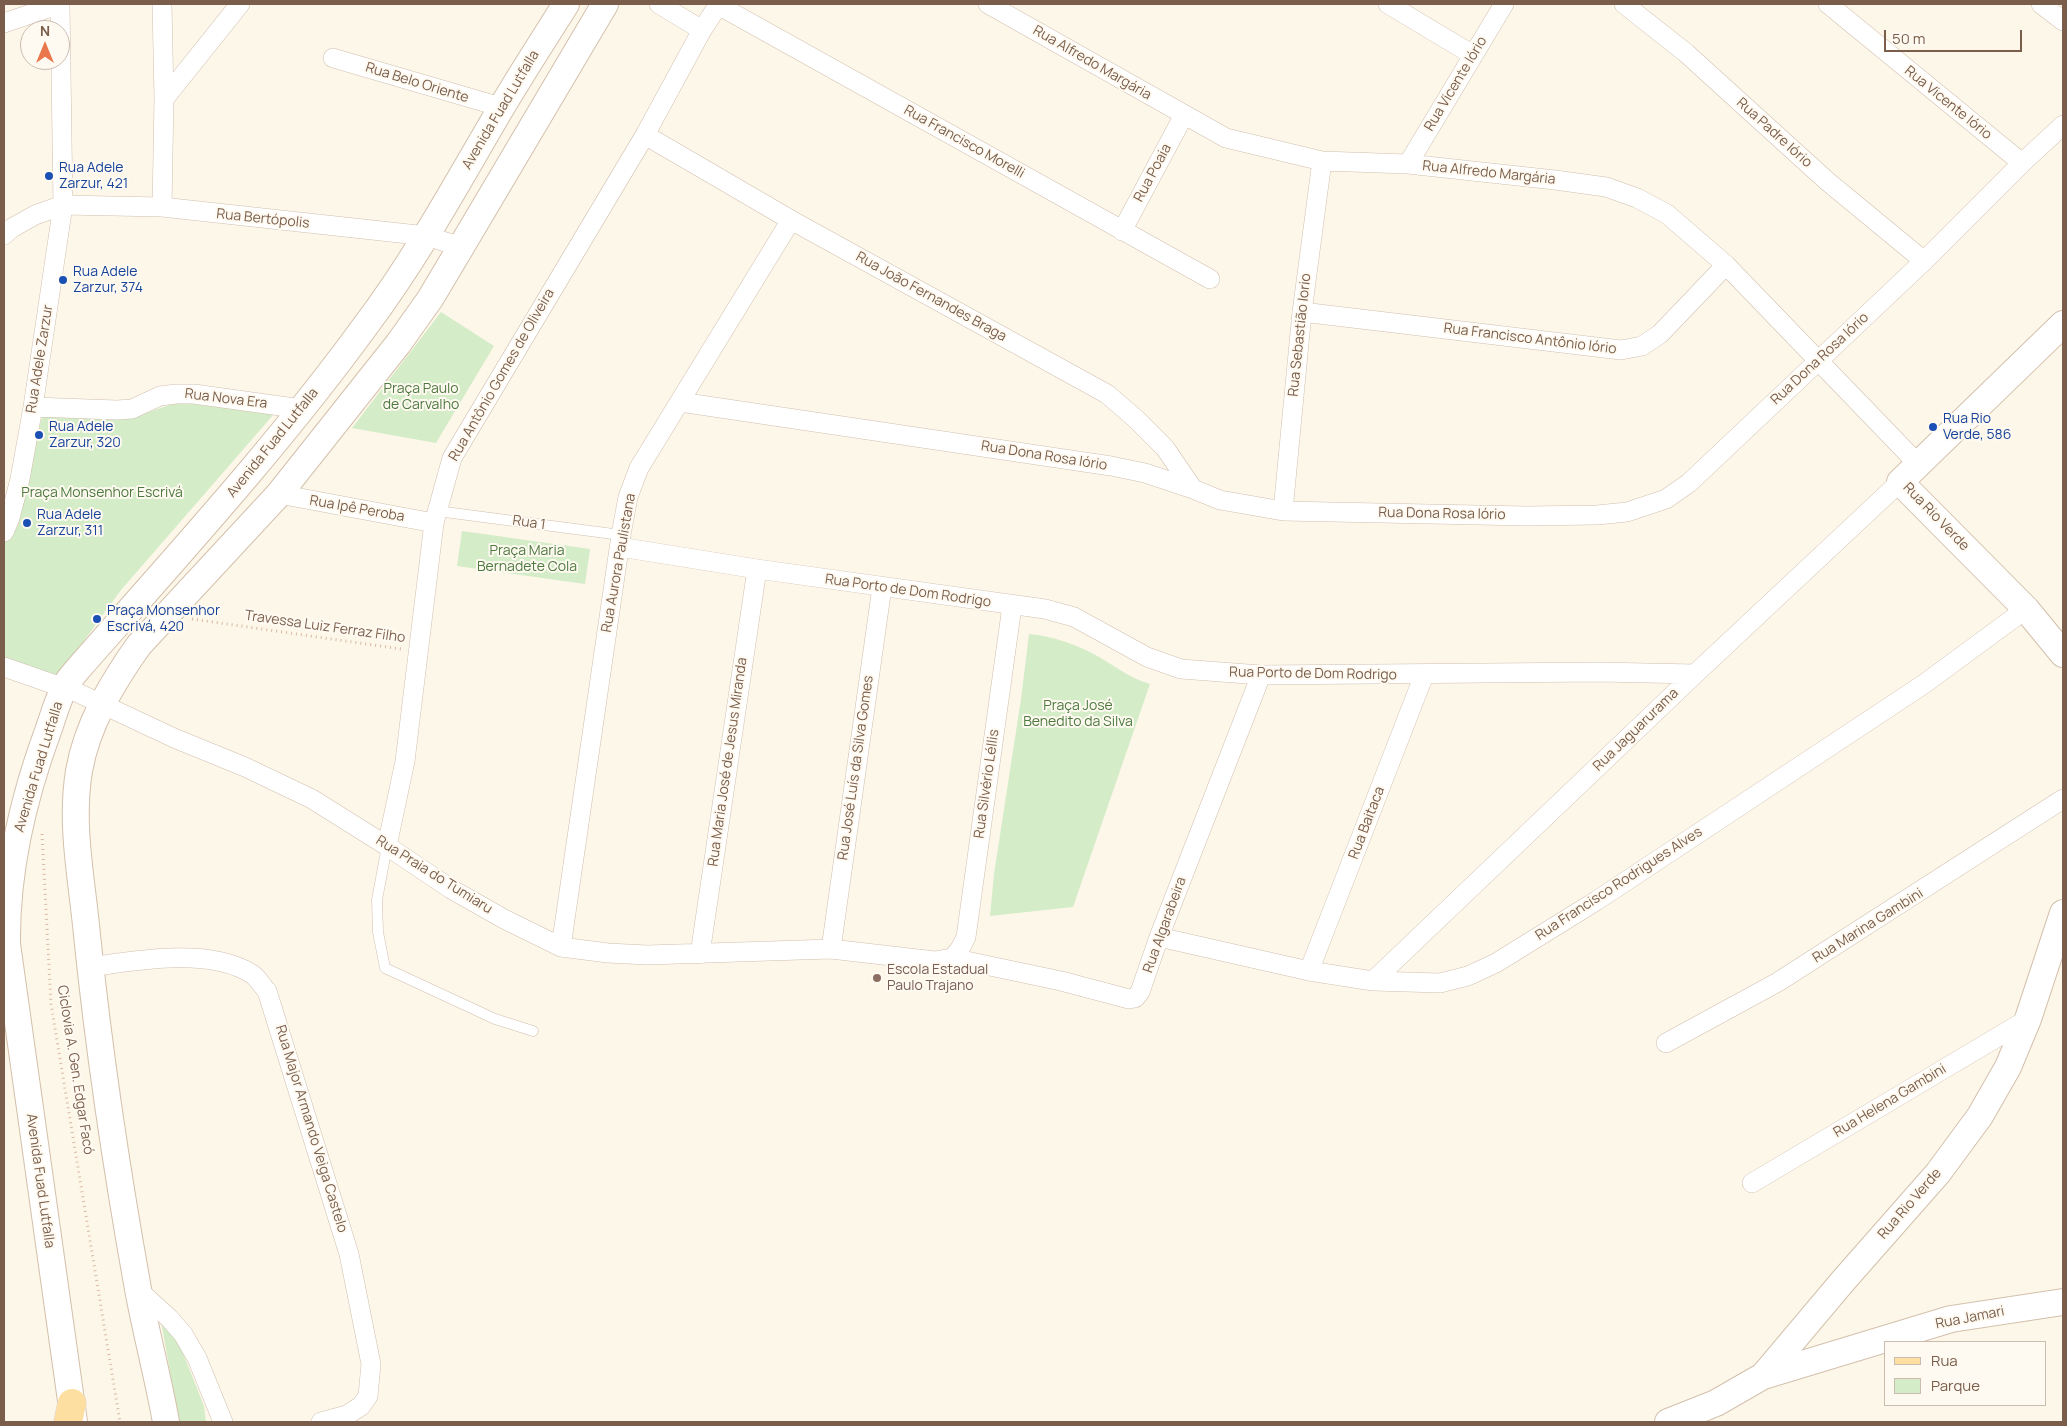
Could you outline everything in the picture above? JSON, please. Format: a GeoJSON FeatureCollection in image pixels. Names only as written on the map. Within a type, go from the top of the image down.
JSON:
{"type":"FeatureCollection","features":[{"type":"Feature","properties":{"kind":"main road","name":"Avenida Fuad Lutfalla"},"geometry":{"type":"LineString","coordinates":[[71,1416],[6,943],[6,888],[25,804],[42,748],[64,687],[233,493],[302,409],[367,325],[427,236],[501,108],[566,4]]}},
{"type":"Feature","properties":{"kind":"main road"},"geometry":{"type":"LineString","coordinates":[[166,1422],[138,1290],[99,1041],[90,967],[75,807],[80,770],[87,740],[102,704],[139,645],[280,494],[398,344],[430,299],[605,4]]}},
{"type":"Feature","properties":{"kind":"main road","name":"Rua Rio Verde"},"geometry":{"type":"LineString","coordinates":[[2063,324],[1909,472],[2063,654]]}},
{"type":"Feature","properties":{"kind":"main road","name":"Rua Rio Verde"},"geometry":{"type":"LineString","coordinates":[[1668,1422],[1716,1402],[1763,1376],[1938,1173],[1980,1116],[2008,1067],[2028,1019],[2063,913]]}},
{"type":"Feature","properties":{"kind":"main road"},"geometry":{"type":"LineString","coordinates":[[1827,1300],[1816,1336],[1818,1346],[1822,1350],[1838,1353]]}},
{"type":"Feature","properties":{"kind":"main road","name":"Rua Jamari"},"geometry":{"type":"LineString","coordinates":[[1763,1376],[1951,1318],[2063,1302]]}},
{"type":"Feature","properties":{"kind":"street"},"geometry":{"type":"LineString","coordinates":[[4,23],[60,4]]}},
{"type":"Feature","properties":{"kind":"street","name":"Rua Adele Zarzur"},"geometry":{"type":"LineString","coordinates":[[4,532],[10,518],[20,479],[33,407],[63,206],[60,4]]}},
{"type":"Feature","properties":{"kind":"street"},"geometry":{"type":"LineString","coordinates":[[162,4],[164,99],[162,207]]}},
{"type":"Feature","properties":{"kind":"street"},"geometry":{"type":"LineString","coordinates":[[164,99],[240,4]]}},
{"type":"Feature","properties":{"kind":"street"},"geometry":{"type":"LineString","coordinates":[[659,4],[702,30]]}},
{"type":"Feature","properties":{"kind":"street","name":"Rua Antônio Gomes de Oliveira"},"geometry":{"type":"LineString","coordinates":[[387,846],[405,761],[435,517],[452,458],[462,438],[645,135],[718,4]]}},
{"type":"Feature","properties":{"kind":"street","name":"Rua Francisco Morelli"},"geometry":{"type":"LineString","coordinates":[[718,4],[1210,279]]}},
{"type":"Feature","properties":{"kind":"street","name":"Rua Alfredo Margária"},"geometry":{"type":"LineString","coordinates":[[988,4],[1226,138],[1322,161],[1408,164],[1554,180],[1606,188],[1637,198],[1668,214],[1726,265],[1817,361],[1909,472]]}},
{"type":"Feature","properties":{"kind":"street"},"geometry":{"type":"LineString","coordinates":[[1388,4],[1473,55]]}},
{"type":"Feature","properties":{"kind":"street","name":"Rua Vicente Iório"},"geometry":{"type":"LineString","coordinates":[[1408,164],[1504,4]]}},
{"type":"Feature","properties":{"kind":"street","name":"Rua Padre Iório"},"geometry":{"type":"LineString","coordinates":[[1624,4],[1686,53],[1827,181],[1924,261]]}},
{"type":"Feature","properties":{"kind":"street","name":"Rua Vicente Iório"},"geometry":{"type":"LineString","coordinates":[[1828,4],[2022,163]]}},
{"type":"Feature","properties":{"kind":"street"},"geometry":{"type":"LineString","coordinates":[[2041,4],[2063,21]]}},
{"type":"Feature","properties":{"kind":"street","name":"Rua Belo Oriente"},"geometry":{"type":"LineString","coordinates":[[333,58],[501,108]]}},
{"type":"Feature","properties":{"kind":"street","name":"Rua Poaia"},"geometry":{"type":"LineString","coordinates":[[1122,230],[1184,115]]}},
{"type":"Feature","properties":{"kind":"street","name":"Rua Dona Rosa Iório"},"geometry":{"type":"LineString","coordinates":[[680,402],[1111,466],[1145,473],[1193,488],[1220,500],[1283,511],[1527,516],[1628,512],[1666,499],[1690,483],[1924,261],[2063,124]]}},
{"type":"Feature","properties":{"kind":"street","name":"Rua João Fernandes Braga"},"geometry":{"type":"LineString","coordinates":[[645,135],[791,220],[1107,394],[1165,448],[1193,488]]}},
{"type":"Feature","properties":{"kind":"street","name":"Rua Sebastião Iorio"},"geometry":{"type":"LineString","coordinates":[[1283,511],[1302,312],[1322,161]]}},
{"type":"Feature","properties":{"kind":"street","name":"Rua Bertópolis"},"geometry":{"type":"LineString","coordinates":[[4,235],[12,228],[35,215],[63,206],[162,207],[427,236],[461,247]]}},
{"type":"Feature","properties":{"kind":"street","name":"Rua Aurora Paulistana"},"geometry":{"type":"LineString","coordinates":[[561,947],[628,497],[639,468],[791,220]]}},
{"type":"Feature","properties":{"kind":"street","name":"Rua Francisco Antônio Iório"},"geometry":{"type":"LineString","coordinates":[[1302,312],[1621,350],[1642,346],[1660,334],[1726,265]]}},
{"type":"Feature","properties":{"kind":"street","name":"Rua Nova Era"},"geometry":{"type":"LineString","coordinates":[[33,407],[132,409],[160,396],[194,394],[302,409]]}},
{"type":"Feature","properties":{"kind":"street","name":"Rua Jaguarurama"},"geometry":{"type":"LineString","coordinates":[[1373,981],[1694,674],[1909,472]]}},
{"type":"Feature","properties":{"kind":"street","name":"Rua Ipê Peroba"},"geometry":{"type":"LineString","coordinates":[[280,494],[435,517]]}},
{"type":"Feature","properties":{"kind":"street","name":"Rua Porto de Dom Rodrigo"},"geometry":{"type":"LineString","coordinates":[[620,541],[757,569],[1012,606],[1045,609],[1074,617],[1147,657],[1181,669],[1261,675],[1599,672],[1694,674]]}},
{"type":"Feature","properties":{"kind":"street","name":"Rua Maria José de Jesus Miranda"},"geometry":{"type":"LineString","coordinates":[[700,954],[757,569]]}},
{"type":"Feature","properties":{"kind":"street","name":"Rua José Luís da Silva Gomes"},"geometry":{"type":"LineString","coordinates":[[831,949],[882,587]]}},
{"type":"Feature","properties":{"kind":"street","name":"Rua Silvério Léllis"},"geometry":{"type":"LineString","coordinates":[[952,958],[960,949],[966,936],[1012,606]]}},
{"type":"Feature","properties":{"kind":"street","name":"Rua Francisco Rodrigues Alves"},"geometry":{"type":"LineString","coordinates":[[1159,937],[1309,971],[1373,981],[1440,983],[1468,976],[1496,963],[1596,901],[1924,684],[2026,609]]}},
{"type":"Feature","properties":{"kind":"street","name":"Rua Praia do Tumiaru"},"geometry":{"type":"LineString","coordinates":[[4,667],[64,687],[174,738],[245,767],[312,799],[451,889],[504,919],[561,947],[628,954],[700,954],[831,949],[935,961],[952,958]]}},
{"type":"Feature","properties":{"kind":"street","name":"Rua Algarabeira"},"geometry":{"type":"LineString","coordinates":[[952,958],[1061,981],[1129,999],[1135,998],[1140,992],[1159,937],[1261,675]]}},
{"type":"Feature","properties":{"kind":"street","name":"Rua Baitaca"},"geometry":{"type":"LineString","coordinates":[[1309,971],[1424,675]]}},
{"type":"Feature","properties":{"kind":"street","name":"Rua Marina Gambini"},"geometry":{"type":"LineString","coordinates":[[1666,1043],[1778,982],[2063,799]]}},
{"type":"Feature","properties":{"kind":"street","name":"Rua Major Armando Veiga Castelo"},"geometry":{"type":"LineString","coordinates":[[90,967],[161,959],[200,958],[232,964],[254,975],[267,991],[349,1254],[371,1364],[368,1396],[362,1406],[347,1415],[321,1422]]}},
{"type":"Feature","properties":{"kind":"street","name":"Rua Helena Gambini"},"geometry":{"type":"LineString","coordinates":[[1752,1183],[2028,1019]]}},
{"type":"Feature","properties":{"kind":"street"},"geometry":{"type":"LineString","coordinates":[[138,1290],[169,1318],[183,1334],[197,1358],[223,1422]]}},
{"type":"Feature","properties":{"kind":"lane","name":"Rua 1"},"geometry":{"type":"LineString","coordinates":[[435,517],[620,541]]}},
{"type":"Feature","properties":{"kind":"lane"},"geometry":{"type":"LineString","coordinates":[[387,846],[377,900],[378,932],[385,968],[495,1019],[533,1031]]}},
{"type":"Feature","properties":{"kind":"path","name":"Travessa Luiz Ferraz Filho"},"geometry":{"type":"LineString","coordinates":[[168,614],[419,652]]}},
{"type":"Feature","properties":{"kind":"path","name":"Ciclovia A. Gen. Edgar Facó"},"geometry":{"type":"LineString","coordinates":[[42,832],[51,1004],[120,1422]]}},
{"type":"Feature","properties":{"kind":"green space","name":"Praça Paulo de Carvalho"},"geometry":{"type":"Polygon","coordinates":[[[441,312],[494,346],[436,443],[352,428],[441,312]]]}},
{"type":"Feature","properties":{"kind":"green space","name":"Praça Monsenhor Escrivá"},"geometry":{"type":"Polygon","coordinates":[[[178,402],[274,414],[121,590],[56,679],[4,662],[4,539],[12,524],[43,414],[140,415],[178,402]]]}},
{"type":"Feature","properties":{"kind":"green space","name":"Praça Maria Bernadete Cola"},"geometry":{"type":"Polygon","coordinates":[[[462,531],[590,549],[585,584],[457,566],[462,531]]]}},
{"type":"Feature","properties":{"kind":"green space","name":"Praça José Benedito da Silva"},"geometry":{"type":"Polygon","coordinates":[[[1029,634],[1056,639],[1074,645],[1150,684],[1073,907],[990,916],[994,874],[1029,634]]]}},
{"type":"Feature","properties":{"kind":"green space"},"geometry":{"type":"Polygon","coordinates":[[[161,1321],[179,1343],[204,1406],[206,1422],[179,1422],[161,1321]]]}},
{"type":"Feature","properties":{"kind":"place","name":"Rua Adele Zarzur, 421"},"geometry":{"type":"Point","coordinates":[49,176]}},
{"type":"Feature","properties":{"kind":"place","name":"Rua Adele Zarzur, 374"},"geometry":{"type":"Point","coordinates":[63,280]}},
{"type":"Feature","properties":{"kind":"place","name":"Rua Rio Verde, 586"},"geometry":{"type":"Point","coordinates":[1933,427]}},
{"type":"Feature","properties":{"kind":"place","name":"Rua Adele Zarzur, 320"},"geometry":{"type":"Point","coordinates":[39,435]}},
{"type":"Feature","properties":{"kind":"place","name":"Rua Adele Zarzur, 311"},"geometry":{"type":"Point","coordinates":[27,523]}},
{"type":"Feature","properties":{"kind":"place","name":"Praça Monsenhor Escrivá, 420"},"geometry":{"type":"Point","coordinates":[97,619]}},
{"type":"Feature","properties":{"kind":"place","name":"Escola Estadual Paulo Trajano"},"geometry":{"type":"Point","coordinates":[877,978]}}]}
